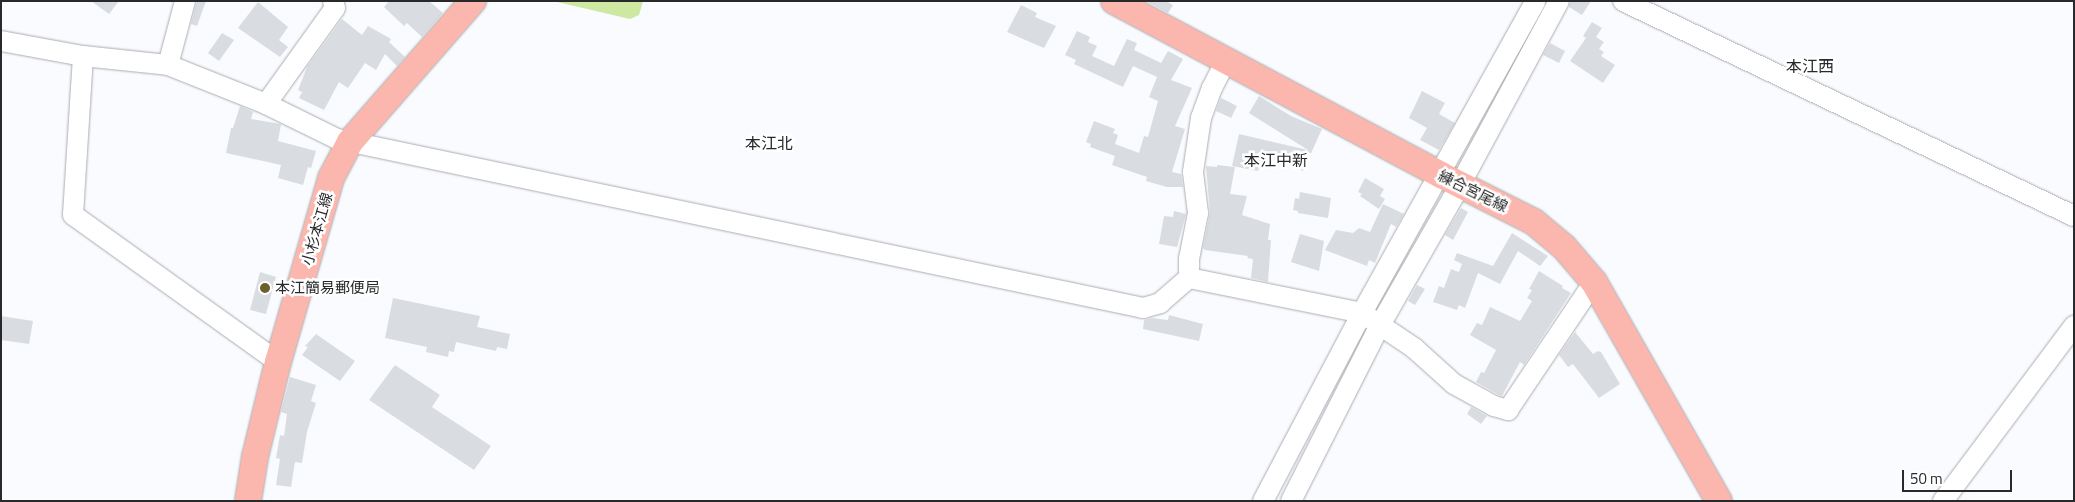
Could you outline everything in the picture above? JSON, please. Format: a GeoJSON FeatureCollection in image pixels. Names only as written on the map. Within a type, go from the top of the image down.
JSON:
{"type":"FeatureCollection","features":[{"type":"Feature","properties":{"kind":"main road","name":"小杉本江線"},"geometry":{"type":"LineString","coordinates":[[248,501],[255,457],[278,362],[331,178],[350,142],[473,1]]}},
{"type":"Feature","properties":{"kind":"main road","name":"練合宮尾線"},"geometry":{"type":"LineString","coordinates":[[1114,1],[1534,222],[1564,247],[1594,282],[1719,501]]}},
{"type":"Feature","properties":{"kind":"street"},"geometry":{"type":"LineString","coordinates":[[266,104],[335,8],[333,1]]}},
{"type":"Feature","properties":{"kind":"street"},"geometry":{"type":"LineString","coordinates":[[1291,501],[1380,325],[1536,1]]}},
{"type":"Feature","properties":{"kind":"street"},"geometry":{"type":"LineString","coordinates":[[1263,501],[1362,313],[1451,179],[1559,1]]}},
{"type":"Feature","properties":{"kind":"street"},"geometry":{"type":"LineString","coordinates":[[1623,1],[2074,216]]}},
{"type":"Feature","properties":{"kind":"street"},"geometry":{"type":"LineString","coordinates":[[168,65],[182,4]]}},
{"type":"Feature","properties":{"kind":"street"},"geometry":{"type":"LineString","coordinates":[[1,41],[84,56],[168,65],[266,104],[336,139],[1143,308],[1160,303],[1189,278],[1189,259],[1198,214],[1192,172],[1201,118],[1212,88],[1226,61]]}},
{"type":"Feature","properties":{"kind":"street"},"geometry":{"type":"LineString","coordinates":[[84,56],[73,215],[278,362]]}},
{"type":"Feature","properties":{"kind":"street"},"geometry":{"type":"LineString","coordinates":[[1189,278],[1362,313],[1414,348],[1454,384],[1494,406],[1508,410],[1594,282]]}},
{"type":"Feature","properties":{"kind":"street"},"geometry":{"type":"LineString","coordinates":[[1943,501],[2074,326]]}},
{"type":"Feature","properties":{"kind":"green space"},"geometry":{"type":"Polygon","coordinates":[[[553,1],[643,1],[639,15],[630,19],[553,1]]]}},
{"type":"Feature","properties":{"kind":"building"},"geometry":{"type":"Polygon","coordinates":[[[91,1],[119,1],[109,14],[91,1]]]}},
{"type":"Feature","properties":{"kind":"building"},"geometry":{"type":"Polygon","coordinates":[[[197,1],[206,1],[197,26],[191,24],[197,1]]]}},
{"type":"Feature","properties":{"kind":"building"},"geometry":{"type":"Polygon","coordinates":[[[389,1],[429,1],[443,13],[422,37],[407,23],[404,26],[384,7],[389,1]]]}},
{"type":"Feature","properties":{"kind":"building"},"geometry":{"type":"Polygon","coordinates":[[[1146,1],[1166,1],[1173,5],[1168,13],[1146,1]]]}},
{"type":"Feature","properties":{"kind":"building"},"geometry":{"type":"Polygon","coordinates":[[[1571,1],[1591,1],[1582,15],[1569,7],[1571,1]]]}},
{"type":"Feature","properties":{"kind":"building"},"geometry":{"type":"Polygon","coordinates":[[[258,2],[288,27],[279,40],[288,47],[280,57],[238,28],[258,2]]]}},
{"type":"Feature","properties":{"kind":"building"},"geometry":{"type":"Polygon","coordinates":[[[1021,5],[1037,13],[1035,17],[1056,26],[1044,48],[1007,32],[1021,5]]]}},
{"type":"Feature","properties":{"kind":"building"},"geometry":{"type":"Polygon","coordinates":[[[342,19],[362,35],[368,26],[391,39],[389,42],[405,57],[397,66],[385,54],[376,70],[365,63],[348,88],[339,82],[324,110],[299,98],[302,92],[298,90],[307,67],[342,19]]]}},
{"type":"Feature","properties":{"kind":"building"},"geometry":{"type":"Polygon","coordinates":[[[1592,22],[1602,28],[1596,37],[1604,42],[1599,49],[1604,52],[1601,56],[1615,65],[1603,83],[1570,61],[1586,38],[1583,36],[1592,22]]]}},
{"type":"Feature","properties":{"kind":"building"},"geometry":{"type":"Polygon","coordinates":[[[1077,31],[1090,37],[1088,42],[1097,46],[1092,56],[1114,66],[1127,39],[1137,43],[1134,50],[1161,63],[1168,51],[1183,59],[1171,80],[1192,88],[1175,126],[1185,129],[1172,172],[1181,174],[1183,187],[1167,187],[1146,181],[1147,177],[1112,165],[1115,156],[1090,147],[1091,144],[1086,142],[1094,121],[1115,129],[1113,133],[1118,135],[1115,144],[1139,153],[1144,136],[1148,137],[1158,101],[1149,97],[1157,77],[1133,66],[1123,87],[1074,64],[1076,60],[1065,55],[1077,31]]]}},
{"type":"Feature","properties":{"kind":"building"},"geometry":{"type":"Polygon","coordinates":[[[222,33],[234,40],[219,61],[208,53],[222,33]]]}},
{"type":"Feature","properties":{"kind":"building"},"geometry":{"type":"Polygon","coordinates":[[[1550,43],[1565,51],[1559,63],[1543,55],[1550,43]]]}},
{"type":"Feature","properties":{"kind":"building"},"geometry":{"type":"Polygon","coordinates":[[[1422,91],[1445,103],[1439,114],[1455,123],[1439,150],[1420,140],[1427,128],[1409,118],[1422,91]]]}},
{"type":"Feature","properties":{"kind":"building"},"geometry":{"type":"Polygon","coordinates":[[[1259,96],[1291,116],[1322,129],[1303,171],[1262,153],[1258,171],[1232,166],[1239,134],[1308,150],[1249,113],[1259,96]]]}},
{"type":"Feature","properties":{"kind":"building"},"geometry":{"type":"Polygon","coordinates":[[[1221,98],[1237,106],[1231,118],[1216,111],[1221,98]]]}},
{"type":"Feature","properties":{"kind":"building"},"geometry":{"type":"Polygon","coordinates":[[[240,106],[253,112],[251,119],[281,124],[278,141],[316,151],[311,168],[308,167],[303,185],[278,178],[281,165],[226,153],[231,128],[233,128],[240,106]]]}},
{"type":"Feature","properties":{"kind":"building"},"geometry":{"type":"Polygon","coordinates":[[[1217,165],[1235,167],[1230,194],[1247,196],[1242,215],[1270,224],[1268,240],[1271,240],[1268,282],[1251,278],[1253,259],[1247,258],[1248,256],[1205,250],[1203,248],[1210,212],[1206,166],[1217,167],[1217,165]]]}},
{"type":"Feature","properties":{"kind":"building"},"geometry":{"type":"Polygon","coordinates":[[[1365,178],[1384,189],[1380,196],[1385,199],[1379,209],[1360,196],[1362,194],[1358,192],[1365,178]]]}},
{"type":"Feature","properties":{"kind":"building"},"geometry":{"type":"Polygon","coordinates":[[[1300,192],[1331,198],[1328,218],[1298,213],[1298,211],[1293,210],[1295,198],[1299,199],[1300,192]]]}},
{"type":"Feature","properties":{"kind":"building"},"geometry":{"type":"Polygon","coordinates":[[[1383,204],[1404,214],[1396,227],[1391,224],[1375,263],[1369,260],[1367,266],[1325,250],[1336,230],[1353,233],[1359,228],[1370,232],[1383,204]]]}},
{"type":"Feature","properties":{"kind":"building"},"geometry":{"type":"Polygon","coordinates":[[[1461,208],[1468,212],[1453,240],[1445,235],[1461,208]]]}},
{"type":"Feature","properties":{"kind":"building"},"geometry":{"type":"Polygon","coordinates":[[[1174,211],[1186,214],[1177,247],[1159,244],[1164,216],[1173,217],[1174,211]]]}},
{"type":"Feature","properties":{"kind":"building"},"geometry":{"type":"Polygon","coordinates":[[[1512,233],[1548,256],[1540,266],[1518,251],[1500,284],[1478,273],[1465,308],[1459,305],[1457,310],[1433,302],[1439,286],[1444,288],[1451,269],[1459,272],[1462,264],[1454,260],[1457,253],[1493,266],[1512,233]]]}},
{"type":"Feature","properties":{"kind":"building"},"geometry":{"type":"Polygon","coordinates":[[[1300,234],[1324,241],[1319,271],[1291,262],[1300,234]]]}},
{"type":"Feature","properties":{"kind":"building"},"geometry":{"type":"Polygon","coordinates":[[[1539,271],[1571,293],[1524,365],[1520,362],[1502,396],[1476,382],[1481,372],[1484,373],[1496,350],[1470,335],[1477,323],[1482,325],[1490,307],[1520,321],[1532,301],[1527,298],[1532,290],[1529,289],[1539,271]]]}},
{"type":"Feature","properties":{"kind":"building"},"geometry":{"type":"Polygon","coordinates":[[[260,272],[276,277],[266,314],[250,310],[260,272]]]}},
{"type":"Feature","properties":{"kind":"building"},"geometry":{"type":"Polygon","coordinates":[[[1417,285],[1425,289],[1415,305],[1408,301],[1417,285]]]}},
{"type":"Feature","properties":{"kind":"building"},"geometry":{"type":"Polygon","coordinates":[[[393,298],[480,316],[477,327],[510,334],[507,349],[497,347],[496,351],[456,342],[454,352],[449,351],[448,357],[426,352],[427,347],[385,338],[393,298]]]}},
{"type":"Feature","properties":{"kind":"building"},"geometry":{"type":"Polygon","coordinates":[[[1169,315],[1203,324],[1199,341],[1143,329],[1144,320],[1152,318],[1168,320],[1169,315]]]}},
{"type":"Feature","properties":{"kind":"building"},"geometry":{"type":"Polygon","coordinates":[[[1,316],[33,321],[29,344],[1,340],[1,316]]]}},
{"type":"Feature","properties":{"kind":"building"},"geometry":{"type":"Polygon","coordinates":[[[1575,332],[1593,354],[1598,351],[1601,352],[1620,384],[1599,398],[1573,364],[1568,367],[1559,355],[1575,332]]]}},
{"type":"Feature","properties":{"kind":"building"},"geometry":{"type":"Polygon","coordinates":[[[316,334],[355,361],[340,381],[302,355],[308,347],[305,346],[316,334]]]}},
{"type":"Feature","properties":{"kind":"building"},"geometry":{"type":"Polygon","coordinates":[[[395,365],[440,395],[432,407],[491,446],[474,470],[369,400],[395,365]]]}},
{"type":"Feature","properties":{"kind":"building"},"geometry":{"type":"Polygon","coordinates":[[[290,377],[316,385],[311,401],[316,403],[307,432],[302,463],[295,462],[291,487],[276,485],[280,459],[276,458],[280,435],[284,436],[287,414],[281,412],[290,377]]]}},
{"type":"Feature","properties":{"kind":"building"},"geometry":{"type":"Polygon","coordinates":[[[1471,407],[1487,416],[1481,424],[1467,414],[1471,407]]]}},
{"type":"Feature","properties":{"kind":"place","name":"本江簡易郵便局"},"geometry":{"type":"Point","coordinates":[265,288]}},
{"type":"Feature","properties":{"kind":"district","name":"本江西"},"geometry":{"type":"Point","coordinates":[1810,66]}},
{"type":"Feature","properties":{"kind":"district","name":"本江北"},"geometry":{"type":"Point","coordinates":[769,143]}},
{"type":"Feature","properties":{"kind":"district","name":"本江中新"},"geometry":{"type":"Point","coordinates":[1276,160]}}]}
